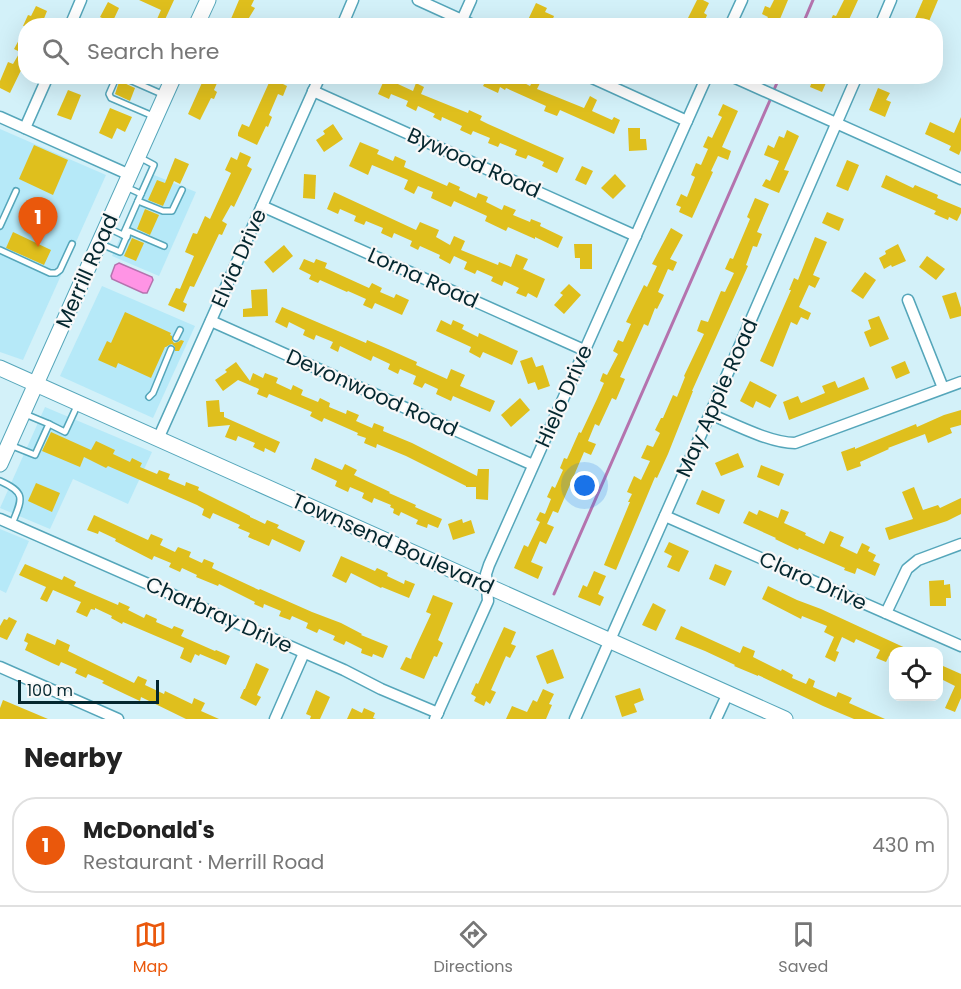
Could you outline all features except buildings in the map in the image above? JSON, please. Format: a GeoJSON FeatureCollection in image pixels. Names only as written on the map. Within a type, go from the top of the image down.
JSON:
{"type":"FeatureCollection","features":[{"type":"Feature","properties":{"kind":"street"},"geometry":{"type":"LineString","coordinates":[[73,18],[81,0]]}},
{"type":"Feature","properties":{"kind":"street"},"geometry":{"type":"LineString","coordinates":[[200,18],[208,0]]}},
{"type":"Feature","properties":{"kind":"street"},"geometry":{"type":"LineString","coordinates":[[345,18],[353,0]]}},
{"type":"Feature","properties":{"kind":"street"},"geometry":{"type":"LineString","coordinates":[[418,0],[458,18]]}},
{"type":"Feature","properties":{"kind":"street"},"geometry":{"type":"LineString","coordinates":[[463,18],[471,0]]}},
{"type":"Feature","properties":{"kind":"street"},"geometry":{"type":"LineString","coordinates":[[734,18],[742,0]]}},
{"type":"Feature","properties":{"kind":"street"},"geometry":{"type":"LineString","coordinates":[[883,18],[891,0]]}},
{"type":"Feature","properties":{"kind":"street"},"geometry":{"type":"LineString","coordinates":[[25,128],[44,84]]}},
{"type":"Feature","properties":{"kind":"street","name":"Merrill Road"},"geometry":{"type":"LineString","coordinates":[[0,464],[170,84]]}},
{"type":"Feature","properties":{"kind":"street","name":"Elvia Drive"},"geometry":{"type":"LineString","coordinates":[[158,439],[316,84]]}},
{"type":"Feature","properties":{"kind":"street"},"geometry":{"type":"LineString","coordinates":[[606,84],[687,121]]}},
{"type":"Feature","properties":{"kind":"street","name":"Hielo Drive"},"geometry":{"type":"LineString","coordinates":[[436,716],[488,601],[486,574],[489,565],[703,84]]}},
{"type":"Feature","properties":{"kind":"street"},"geometry":{"type":"LineString","coordinates":[[749,84],[961,178]]}},
{"type":"Feature","properties":{"kind":"street","name":"May Apple Road"},"geometry":{"type":"LineString","coordinates":[[575,719],[854,84]]}},
{"type":"Feature","properties":{"kind":"street","name":"Bywood Road"},"geometry":{"type":"LineString","coordinates":[[313,91],[636,236]]}},
{"type":"Feature","properties":{"kind":"street"},"geometry":{"type":"LineString","coordinates":[[0,117],[131,172]]}},
{"type":"Feature","properties":{"kind":"street","name":"Lorna Road"},"geometry":{"type":"LineString","coordinates":[[262,206],[584,350]]}},
{"type":"Feature","properties":{"kind":"street"},"geometry":{"type":"LineString","coordinates":[[908,300],[943,388]]}},
{"type":"Feature","properties":{"kind":"street","name":"Devonwood Road"},"geometry":{"type":"LineString","coordinates":[[211,321],[533,465]]}},
{"type":"Feature","properties":{"kind":"street","name":"Townsend Boulevard"},"geometry":{"type":"LineString","coordinates":[[0,368],[785,719]]}},
{"type":"Feature","properties":{"kind":"street"},"geometry":{"type":"LineString","coordinates":[[710,414],[773,440],[795,443],[961,382]]}},
{"type":"Feature","properties":{"kind":"street","name":"Claro Drive"},"geometry":{"type":"LineString","coordinates":[[665,516],[961,646]]}},
{"type":"Feature","properties":{"kind":"street","name":"Charbray Drive"},"geometry":{"type":"LineString","coordinates":[[0,519],[304,653],[436,716]]}},
{"type":"Feature","properties":{"kind":"street"},"geometry":{"type":"LineString","coordinates":[[886,613],[907,569],[918,560],[961,543]]}},
{"type":"Feature","properties":{"kind":"street"},"geometry":{"type":"LineString","coordinates":[[275,719],[304,653]]}},
{"type":"Feature","properties":{"kind":"street"},"geometry":{"type":"LineString","coordinates":[[0,667],[118,719]]}},
{"type":"Feature","properties":{"kind":"street"},"geometry":{"type":"LineString","coordinates":[[716,719],[728,693]]}},
{"type":"Feature","properties":{"kind":"lane"},"geometry":{"type":"LineString","coordinates":[[113,84],[109,94],[111,98],[155,117]]}},
{"type":"Feature","properties":{"kind":"lane"},"geometry":{"type":"LineString","coordinates":[[138,84],[165,96]]}},
{"type":"Feature","properties":{"kind":"lane"},"geometry":{"type":"LineString","coordinates":[[99,243],[120,252],[154,165],[131,172]]}},
{"type":"Feature","properties":{"kind":"lane"},"geometry":{"type":"LineString","coordinates":[[131,172],[148,178]]}},
{"type":"Feature","properties":{"kind":"lane"},"geometry":{"type":"LineString","coordinates":[[131,172],[140,198],[163,211],[172,211],[182,190]]}},
{"type":"Feature","properties":{"kind":"lane"},"geometry":{"type":"LineString","coordinates":[[0,226],[16,190]]}},
{"type":"Feature","properties":{"kind":"lane"},"geometry":{"type":"LineString","coordinates":[[106,227],[125,236]]}},
{"type":"Feature","properties":{"kind":"lane"},"geometry":{"type":"LineString","coordinates":[[125,236],[129,231],[165,246]]}},
{"type":"Feature","properties":{"kind":"lane"},"geometry":{"type":"LineString","coordinates":[[0,250],[50,273],[56,273],[60,270],[72,244]]}},
{"type":"Feature","properties":{"kind":"lane"},"geometry":{"type":"LineString","coordinates":[[176,338],[180,330]]}},
{"type":"Feature","properties":{"kind":"lane"},"geometry":{"type":"LineString","coordinates":[[149,397],[153,393],[171,349]]}},
{"type":"Feature","properties":{"kind":"lane"},"geometry":{"type":"LineString","coordinates":[[23,413],[65,432],[78,404]]}},
{"type":"Feature","properties":{"kind":"lane"},"geometry":{"type":"LineString","coordinates":[[9,444],[35,455],[49,424]]}},
{"type":"Feature","properties":{"kind":"lane"},"geometry":{"type":"LineString","coordinates":[[0,481],[16,489],[20,497],[12,524]]}},
{"type":"Feature","properties":{"kind":"shaded area"},"geometry":{"type":"Polygon","coordinates":[[[0,129],[106,175],[23,360],[0,352],[0,129]]]}},
{"type":"Feature","properties":{"kind":"shaded area"},"geometry":{"type":"Polygon","coordinates":[[[149,173],[196,192],[159,276],[112,256],[149,173]]]}},
{"type":"Feature","properties":{"kind":"shaded area"},"geometry":{"type":"Polygon","coordinates":[[[119,263],[152,277],[153,280],[147,293],[112,279],[115,265],[119,263]]]}},
{"type":"Feature","properties":{"kind":"shaded area"},"geometry":{"type":"Polygon","coordinates":[[[102,286],[195,326],[153,418],[60,376],[102,286]]]}},
{"type":"Feature","properties":{"kind":"shaded area"},"geometry":{"type":"Polygon","coordinates":[[[45,407],[152,452],[128,504],[73,479],[50,529],[0,508],[45,407]]]}},
{"type":"Feature","properties":{"kind":"shaded area"},"geometry":{"type":"Polygon","coordinates":[[[0,529],[29,541],[6,593],[0,590],[0,529]]]}},
{"type":"Feature","properties":{"kind":"waterway"},"geometry":{"type":"LineString","coordinates":[[805,18],[813,0]]}},
{"type":"Feature","properties":{"kind":"waterway"},"geometry":{"type":"LineString","coordinates":[[773,92],[776,84]]}},
{"type":"Feature","properties":{"kind":"waterway"},"geometry":{"type":"LineString","coordinates":[[554,594],[771,98]]}},
{"type":"Feature","properties":{"kind":"place","name":"McDonald's"},"geometry":{"type":"Point","coordinates":[38,247]}}]}
